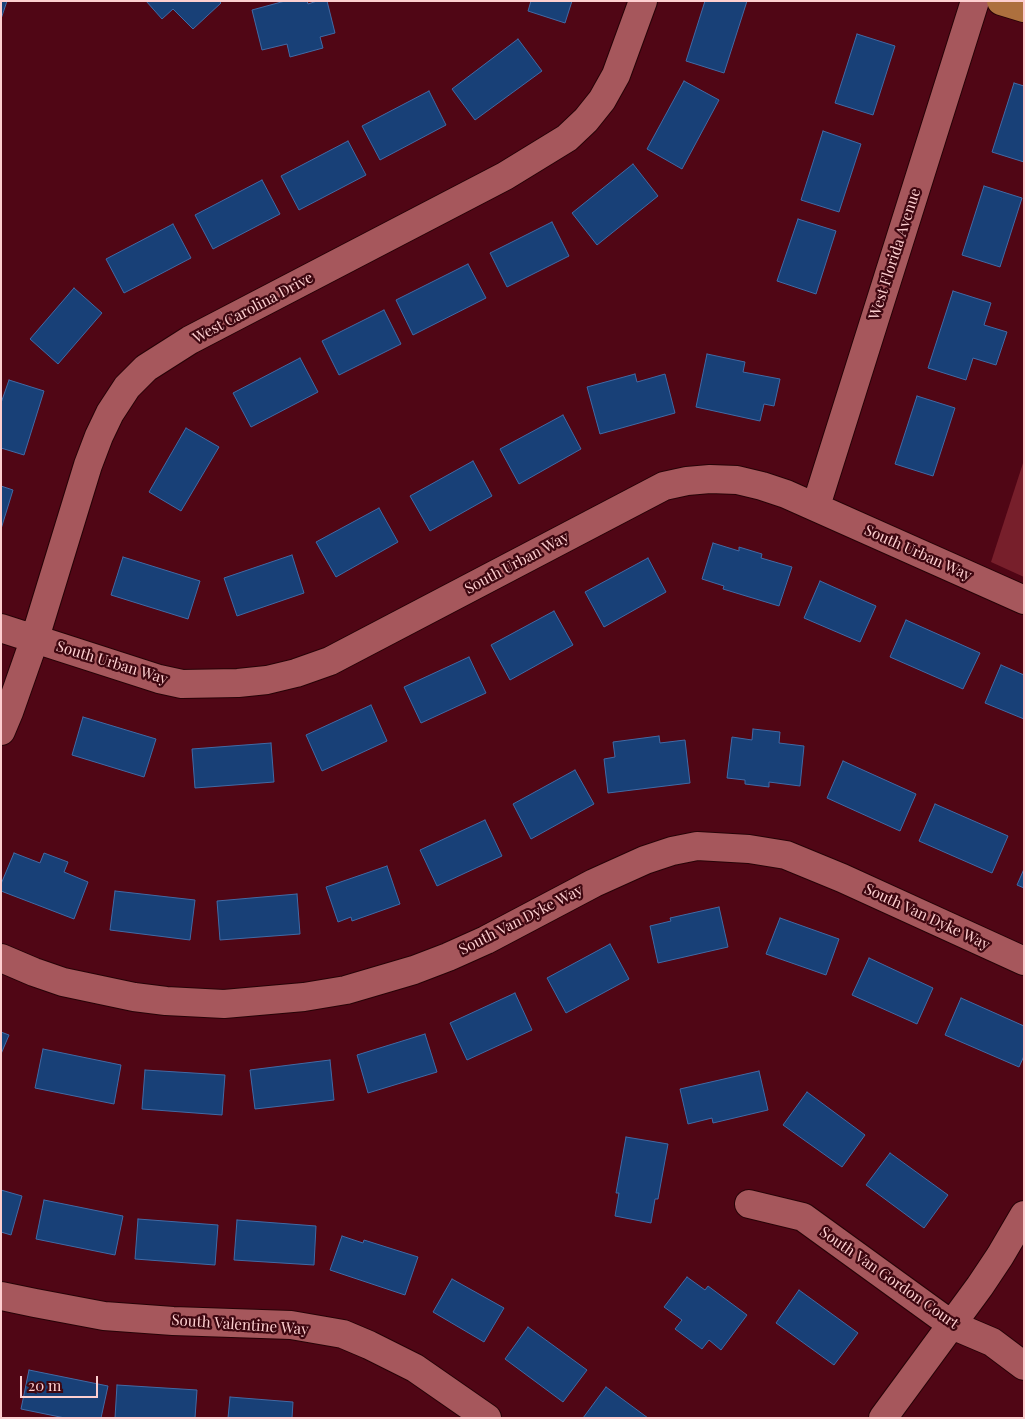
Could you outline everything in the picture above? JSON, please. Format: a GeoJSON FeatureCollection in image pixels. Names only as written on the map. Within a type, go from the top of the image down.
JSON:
{"type":"FeatureCollection","features":[{"type":"Feature","properties":{"kind":"main road"},"geometry":{"type":"LineString","coordinates":[[1001,1],[1024,8]]}},
{"type":"Feature","properties":{"kind":"street","name":"West Carolina Drive"},"geometry":{"type":"LineString","coordinates":[[1,731],[10,712],[35,638],[91,458],[110,413],[128,387],[146,368],[190,340],[505,176],[567,138],[586,120],[602,100],[616,75],[643,1]]}},
{"type":"Feature","properties":{"kind":"street","name":"West Florida Avenue"},"geometry":{"type":"LineString","coordinates":[[816,506],[975,1]]}},
{"type":"Feature","properties":{"kind":"street","name":"South Urban Way"},"geometry":{"type":"LineString","coordinates":[[1,628],[159,679],[182,684],[238,683],[296,674],[330,661],[664,486],[710,479],[737,480],[762,486],[816,506],[1024,600]]}},
{"type":"Feature","properties":{"kind":"street","name":"South Van Dyke Way"},"geometry":{"type":"LineString","coordinates":[[1,958],[63,982],[134,997],[166,1001],[224,1004],[304,997],[346,990],[431,964],[486,940],[594,883],[645,860],[672,851],[697,846],[749,849],[786,855],[842,878],[1024,961]]}},
{"type":"Feature","properties":{"kind":"street","name":"South Van Gordon Court"},"geometry":{"type":"LineString","coordinates":[[749,1204],[803,1217],[952,1324],[992,1342],[1024,1366]]}},
{"type":"Feature","properties":{"kind":"street"},"geometry":{"type":"LineString","coordinates":[[883,1418],[1000,1256],[1024,1215]]}},
{"type":"Feature","properties":{"kind":"street","name":"South Valentine Way"},"geometry":{"type":"LineString","coordinates":[[1,1296],[104,1316],[172,1321],[290,1325],[343,1334],[415,1368],[487,1418]]}},
{"type":"Feature","properties":{"kind":"shaded area"},"geometry":{"type":"Polygon","coordinates":[[[1024,460],[1024,577],[991,562],[1024,460]]]}},
{"type":"Feature","properties":{"kind":"building"},"geometry":{"type":"Polygon","coordinates":[[[1,1],[7,1],[1,19],[1,1]]]}},
{"type":"Feature","properties":{"kind":"building"},"geometry":{"type":"Polygon","coordinates":[[[146,1],[219,1],[221,3],[193,29],[173,9],[162,19],[146,1]]]}},
{"type":"Feature","properties":{"kind":"building"},"geometry":{"type":"Polygon","coordinates":[[[285,1],[307,1],[308,4],[317,1],[327,1],[335,33],[320,37],[323,48],[290,57],[287,44],[262,50],[252,10],[285,1]]]}},
{"type":"Feature","properties":{"kind":"building"},"geometry":{"type":"Polygon","coordinates":[[[531,1],[572,1],[565,23],[528,11],[531,1]]]}},
{"type":"Feature","properties":{"kind":"building"},"geometry":{"type":"Polygon","coordinates":[[[705,1],[747,1],[724,73],[686,61],[705,1]]]}},
{"type":"Feature","properties":{"kind":"building"},"geometry":{"type":"Polygon","coordinates":[[[857,34],[895,46],[873,115],[835,103],[857,34]]]}},
{"type":"Feature","properties":{"kind":"building"},"geometry":{"type":"Polygon","coordinates":[[[518,39],[542,71],[475,120],[452,89],[518,39]]]}},
{"type":"Feature","properties":{"kind":"building"},"geometry":{"type":"Polygon","coordinates":[[[684,81],[719,100],[682,169],[647,149],[684,81]]]}},
{"type":"Feature","properties":{"kind":"building"},"geometry":{"type":"Polygon","coordinates":[[[1014,83],[1024,86],[1024,162],[992,152],[1014,83]]]}},
{"type":"Feature","properties":{"kind":"building"},"geometry":{"type":"Polygon","coordinates":[[[429,91],[446,125],[380,160],[362,126],[429,91]]]}},
{"type":"Feature","properties":{"kind":"building"},"geometry":{"type":"Polygon","coordinates":[[[823,131],[861,144],[839,212],[801,200],[823,131]]]}},
{"type":"Feature","properties":{"kind":"building"},"geometry":{"type":"Polygon","coordinates":[[[348,141],[366,175],[299,210],[281,176],[348,141]]]}},
{"type":"Feature","properties":{"kind":"building"},"geometry":{"type":"Polygon","coordinates":[[[633,164],[658,196],[597,245],[572,213],[633,164]]]}},
{"type":"Feature","properties":{"kind":"building"},"geometry":{"type":"Polygon","coordinates":[[[262,180],[280,214],[213,249],[195,215],[262,180]]]}},
{"type":"Feature","properties":{"kind":"building"},"geometry":{"type":"Polygon","coordinates":[[[984,186],[1022,198],[1000,267],[962,255],[984,186]]]}},
{"type":"Feature","properties":{"kind":"building"},"geometry":{"type":"Polygon","coordinates":[[[798,219],[836,231],[816,294],[777,281],[798,219]]]}},
{"type":"Feature","properties":{"kind":"building"},"geometry":{"type":"Polygon","coordinates":[[[552,222],[569,256],[507,287],[490,253],[552,222]]]}},
{"type":"Feature","properties":{"kind":"building"},"geometry":{"type":"Polygon","coordinates":[[[173,224],[191,258],[124,293],[106,259],[173,224]]]}},
{"type":"Feature","properties":{"kind":"building"},"geometry":{"type":"Polygon","coordinates":[[[468,264],[486,298],[413,335],[396,300],[468,264]]]}},
{"type":"Feature","properties":{"kind":"building"},"geometry":{"type":"Polygon","coordinates":[[[74,288],[102,313],[58,364],[30,339],[74,288]]]}},
{"type":"Feature","properties":{"kind":"building"},"geometry":{"type":"Polygon","coordinates":[[[953,291],[991,303],[984,325],[1007,332],[996,365],[973,358],[966,380],[928,368],[953,291]]]}},
{"type":"Feature","properties":{"kind":"building"},"geometry":{"type":"Polygon","coordinates":[[[384,310],[401,344],[339,375],[322,341],[384,310]]]}},
{"type":"Feature","properties":{"kind":"building"},"geometry":{"type":"Polygon","coordinates":[[[707,354],[745,362],[743,372],[780,379],[774,406],[764,404],[760,421],[696,407],[707,354]]]}},
{"type":"Feature","properties":{"kind":"building"},"geometry":{"type":"Polygon","coordinates":[[[300,358],[318,392],[251,427],[233,393],[300,358]]]}},
{"type":"Feature","properties":{"kind":"building"},"geometry":{"type":"Polygon","coordinates":[[[635,374],[637,382],[665,374],[675,413],[600,434],[587,387],[635,374]]]}},
{"type":"Feature","properties":{"kind":"building"},"geometry":{"type":"Polygon","coordinates":[[[9,380],[44,391],[24,455],[1,448],[1,403],[9,380]]]}},
{"type":"Feature","properties":{"kind":"building"},"geometry":{"type":"Polygon","coordinates":[[[917,396],[955,408],[933,476],[895,464],[917,396]]]}},
{"type":"Feature","properties":{"kind":"building"},"geometry":{"type":"Polygon","coordinates":[[[563,415],[581,449],[519,484],[500,449],[563,415]]]}},
{"type":"Feature","properties":{"kind":"building"},"geometry":{"type":"Polygon","coordinates":[[[186,428],[219,447],[181,511],[149,492],[186,428]]]}},
{"type":"Feature","properties":{"kind":"building"},"geometry":{"type":"Polygon","coordinates":[[[473,461],[492,496],[430,531],[410,496],[473,461]]]}},
{"type":"Feature","properties":{"kind":"building"},"geometry":{"type":"Polygon","coordinates":[[[1,486],[13,490],[1,529],[1,486]]]}},
{"type":"Feature","properties":{"kind":"building"},"geometry":{"type":"Polygon","coordinates":[[[379,508],[398,542],[336,577],[316,542],[379,508]]]}},
{"type":"Feature","properties":{"kind":"building"},"geometry":{"type":"Polygon","coordinates":[[[713,543],[739,551],[739,547],[762,554],[761,558],[792,567],[779,606],[723,589],[724,586],[702,579],[713,543]]]}},
{"type":"Feature","properties":{"kind":"building"},"geometry":{"type":"Polygon","coordinates":[[[292,555],[304,593],[237,616],[224,578],[292,555]]]}},
{"type":"Feature","properties":{"kind":"building"},"geometry":{"type":"Polygon","coordinates":[[[123,557],[200,581],[188,619],[111,595],[123,557]]]}},
{"type":"Feature","properties":{"kind":"building"},"geometry":{"type":"Polygon","coordinates":[[[648,558],[666,592],[604,627],[585,592],[648,558]]]}},
{"type":"Feature","properties":{"kind":"building"},"geometry":{"type":"Polygon","coordinates":[[[820,581],[876,606],[860,642],[804,618],[820,581]]]}},
{"type":"Feature","properties":{"kind":"building"},"geometry":{"type":"Polygon","coordinates":[[[554,611],[573,645],[510,680],[491,645],[554,611]]]}},
{"type":"Feature","properties":{"kind":"building"},"geometry":{"type":"Polygon","coordinates":[[[906,620],[980,653],[963,689],[890,657],[906,620]]]}},
{"type":"Feature","properties":{"kind":"building"},"geometry":{"type":"Polygon","coordinates":[[[469,657],[486,693],[421,723],[404,687],[469,657]]]}},
{"type":"Feature","properties":{"kind":"building"},"geometry":{"type":"Polygon","coordinates":[[[1001,665],[1024,675],[1024,719],[985,703],[1001,665]]]}},
{"type":"Feature","properties":{"kind":"building"},"geometry":{"type":"Polygon","coordinates":[[[371,705],[387,741],[322,771],[306,735],[371,705]]]}},
{"type":"Feature","properties":{"kind":"building"},"geometry":{"type":"Polygon","coordinates":[[[83,717],[156,739],[144,777],[72,755],[83,717]]]}},
{"type":"Feature","properties":{"kind":"building"},"geometry":{"type":"Polygon","coordinates":[[[753,729],[780,732],[779,743],[804,746],[800,786],[769,782],[769,787],[745,784],[745,780],[727,778],[732,737],[752,740],[753,729]]]}},
{"type":"Feature","properties":{"kind":"building"},"geometry":{"type":"Polygon","coordinates":[[[659,736],[660,743],[685,740],[690,783],[608,793],[604,759],[615,757],[613,742],[659,736]]]}},
{"type":"Feature","properties":{"kind":"building"},"geometry":{"type":"Polygon","coordinates":[[[271,743],[274,782],[195,788],[192,749],[271,743]]]}},
{"type":"Feature","properties":{"kind":"building"},"geometry":{"type":"Polygon","coordinates":[[[843,761],[916,794],[900,831],[827,798],[843,761]]]}},
{"type":"Feature","properties":{"kind":"building"},"geometry":{"type":"Polygon","coordinates":[[[575,770],[594,804],[531,839],[513,804],[575,770]]]}},
{"type":"Feature","properties":{"kind":"building"},"geometry":{"type":"Polygon","coordinates":[[[935,804],[1008,836],[992,873],[919,841],[935,804]]]}},
{"type":"Feature","properties":{"kind":"building"},"geometry":{"type":"Polygon","coordinates":[[[485,820],[502,856],[437,886],[420,850],[485,820]]]}},
{"type":"Feature","properties":{"kind":"building"},"geometry":{"type":"Polygon","coordinates":[[[14,853],[40,863],[44,853],[68,862],[64,872],[88,882],[74,919],[1,891],[1,884],[14,853]]]}},
{"type":"Feature","properties":{"kind":"building"},"geometry":{"type":"Polygon","coordinates":[[[387,866],[400,904],[352,921],[351,917],[338,922],[326,887],[387,866]]]}},
{"type":"Feature","properties":{"kind":"building"},"geometry":{"type":"Polygon","coordinates":[[[1024,869],[1024,888],[1017,885],[1024,869]]]}},
{"type":"Feature","properties":{"kind":"building"},"geometry":{"type":"Polygon","coordinates":[[[115,891],[195,900],[190,940],[110,930],[115,891]]]}},
{"type":"Feature","properties":{"kind":"building"},"geometry":{"type":"Polygon","coordinates":[[[297,894],[300,934],[220,940],[217,901],[297,894]]]}},
{"type":"Feature","properties":{"kind":"building"},"geometry":{"type":"Polygon","coordinates":[[[719,907],[728,947],[658,963],[650,926],[671,921],[670,918],[719,907]]]}},
{"type":"Feature","properties":{"kind":"building"},"geometry":{"type":"Polygon","coordinates":[[[780,918],[839,939],[826,975],[766,954],[780,918]]]}},
{"type":"Feature","properties":{"kind":"building"},"geometry":{"type":"Polygon","coordinates":[[[610,944],[629,979],[566,1013],[547,978],[610,944]]]}},
{"type":"Feature","properties":{"kind":"building"},"geometry":{"type":"Polygon","coordinates":[[[869,958],[933,988],[917,1024],[852,995],[869,958]]]}},
{"type":"Feature","properties":{"kind":"building"},"geometry":{"type":"Polygon","coordinates":[[[515,993],[532,1030],[467,1060],[450,1023],[515,993]]]}},
{"type":"Feature","properties":{"kind":"building"},"geometry":{"type":"Polygon","coordinates":[[[961,998],[1024,1026],[1024,1056],[1019,1067],[945,1035],[961,998]]]}},
{"type":"Feature","properties":{"kind":"building"},"geometry":{"type":"Polygon","coordinates":[[[1,1032],[9,1035],[1,1054],[1,1032]]]}},
{"type":"Feature","properties":{"kind":"building"},"geometry":{"type":"Polygon","coordinates":[[[425,1034],[437,1072],[368,1093],[357,1055],[425,1034]]]}},
{"type":"Feature","properties":{"kind":"building"},"geometry":{"type":"Polygon","coordinates":[[[43,1049],[121,1065],[114,1104],[35,1088],[43,1049]]]}},
{"type":"Feature","properties":{"kind":"building"},"geometry":{"type":"Polygon","coordinates":[[[330,1060],[334,1100],[255,1109],[250,1070],[330,1060]]]}},
{"type":"Feature","properties":{"kind":"building"},"geometry":{"type":"Polygon","coordinates":[[[145,1070],[225,1075],[222,1115],[142,1109],[145,1070]]]}},
{"type":"Feature","properties":{"kind":"building"},"geometry":{"type":"Polygon","coordinates":[[[759,1071],[768,1110],[713,1123],[712,1118],[688,1124],[680,1089],[759,1071]]]}},
{"type":"Feature","properties":{"kind":"building"},"geometry":{"type":"Polygon","coordinates":[[[807,1092],[865,1135],[842,1167],[783,1125],[807,1092]]]}},
{"type":"Feature","properties":{"kind":"building"},"geometry":{"type":"Polygon","coordinates":[[[626,1137],[668,1144],[658,1199],[655,1199],[651,1223],[615,1216],[619,1193],[616,1193],[626,1137]]]}},
{"type":"Feature","properties":{"kind":"building"},"geometry":{"type":"Polygon","coordinates":[[[890,1153],[948,1195],[924,1228],[866,1185],[890,1153]]]}},
{"type":"Feature","properties":{"kind":"building"},"geometry":{"type":"Polygon","coordinates":[[[1,1190],[22,1196],[11,1235],[1,1232],[1,1190]]]}},
{"type":"Feature","properties":{"kind":"building"},"geometry":{"type":"Polygon","coordinates":[[[44,1200],[123,1216],[115,1255],[36,1239],[44,1200]]]}},
{"type":"Feature","properties":{"kind":"building"},"geometry":{"type":"Polygon","coordinates":[[[138,1219],[218,1225],[215,1265],[135,1259],[138,1219]]]}},
{"type":"Feature","properties":{"kind":"building"},"geometry":{"type":"Polygon","coordinates":[[[237,1220],[316,1226],[314,1265],[234,1260],[237,1220]]]}},
{"type":"Feature","properties":{"kind":"building"},"geometry":{"type":"Polygon","coordinates":[[[342,1236],[363,1243],[364,1240],[418,1257],[405,1295],[330,1270],[342,1236]]]}},
{"type":"Feature","properties":{"kind":"building"},"geometry":{"type":"Polygon","coordinates":[[[687,1277],[705,1290],[708,1286],[747,1315],[721,1350],[709,1340],[702,1349],[675,1329],[682,1320],[664,1307],[687,1277]]]}},
{"type":"Feature","properties":{"kind":"building"},"geometry":{"type":"Polygon","coordinates":[[[452,1279],[504,1308],[484,1342],[433,1312],[452,1279]]]}},
{"type":"Feature","properties":{"kind":"building"},"geometry":{"type":"Polygon","coordinates":[[[799,1290],[858,1333],[834,1365],[776,1323],[799,1290]]]}},
{"type":"Feature","properties":{"kind":"building"},"geometry":{"type":"Polygon","coordinates":[[[528,1327],[587,1370],[563,1402],[505,1359],[528,1327]]]}},
{"type":"Feature","properties":{"kind":"building"},"geometry":{"type":"Polygon","coordinates":[[[29,1370],[108,1386],[101,1418],[65,1418],[21,1409],[29,1370]]]}},
{"type":"Feature","properties":{"kind":"building"},"geometry":{"type":"Polygon","coordinates":[[[117,1385],[197,1390],[195,1418],[115,1418],[117,1385]]]}},
{"type":"Feature","properties":{"kind":"building"},"geometry":{"type":"Polygon","coordinates":[[[606,1387],[648,1418],[583,1418],[606,1387]]]}},
{"type":"Feature","properties":{"kind":"building"},"geometry":{"type":"Polygon","coordinates":[[[230,1397],[293,1402],[292,1418],[228,1418],[230,1397]]]}}]}
